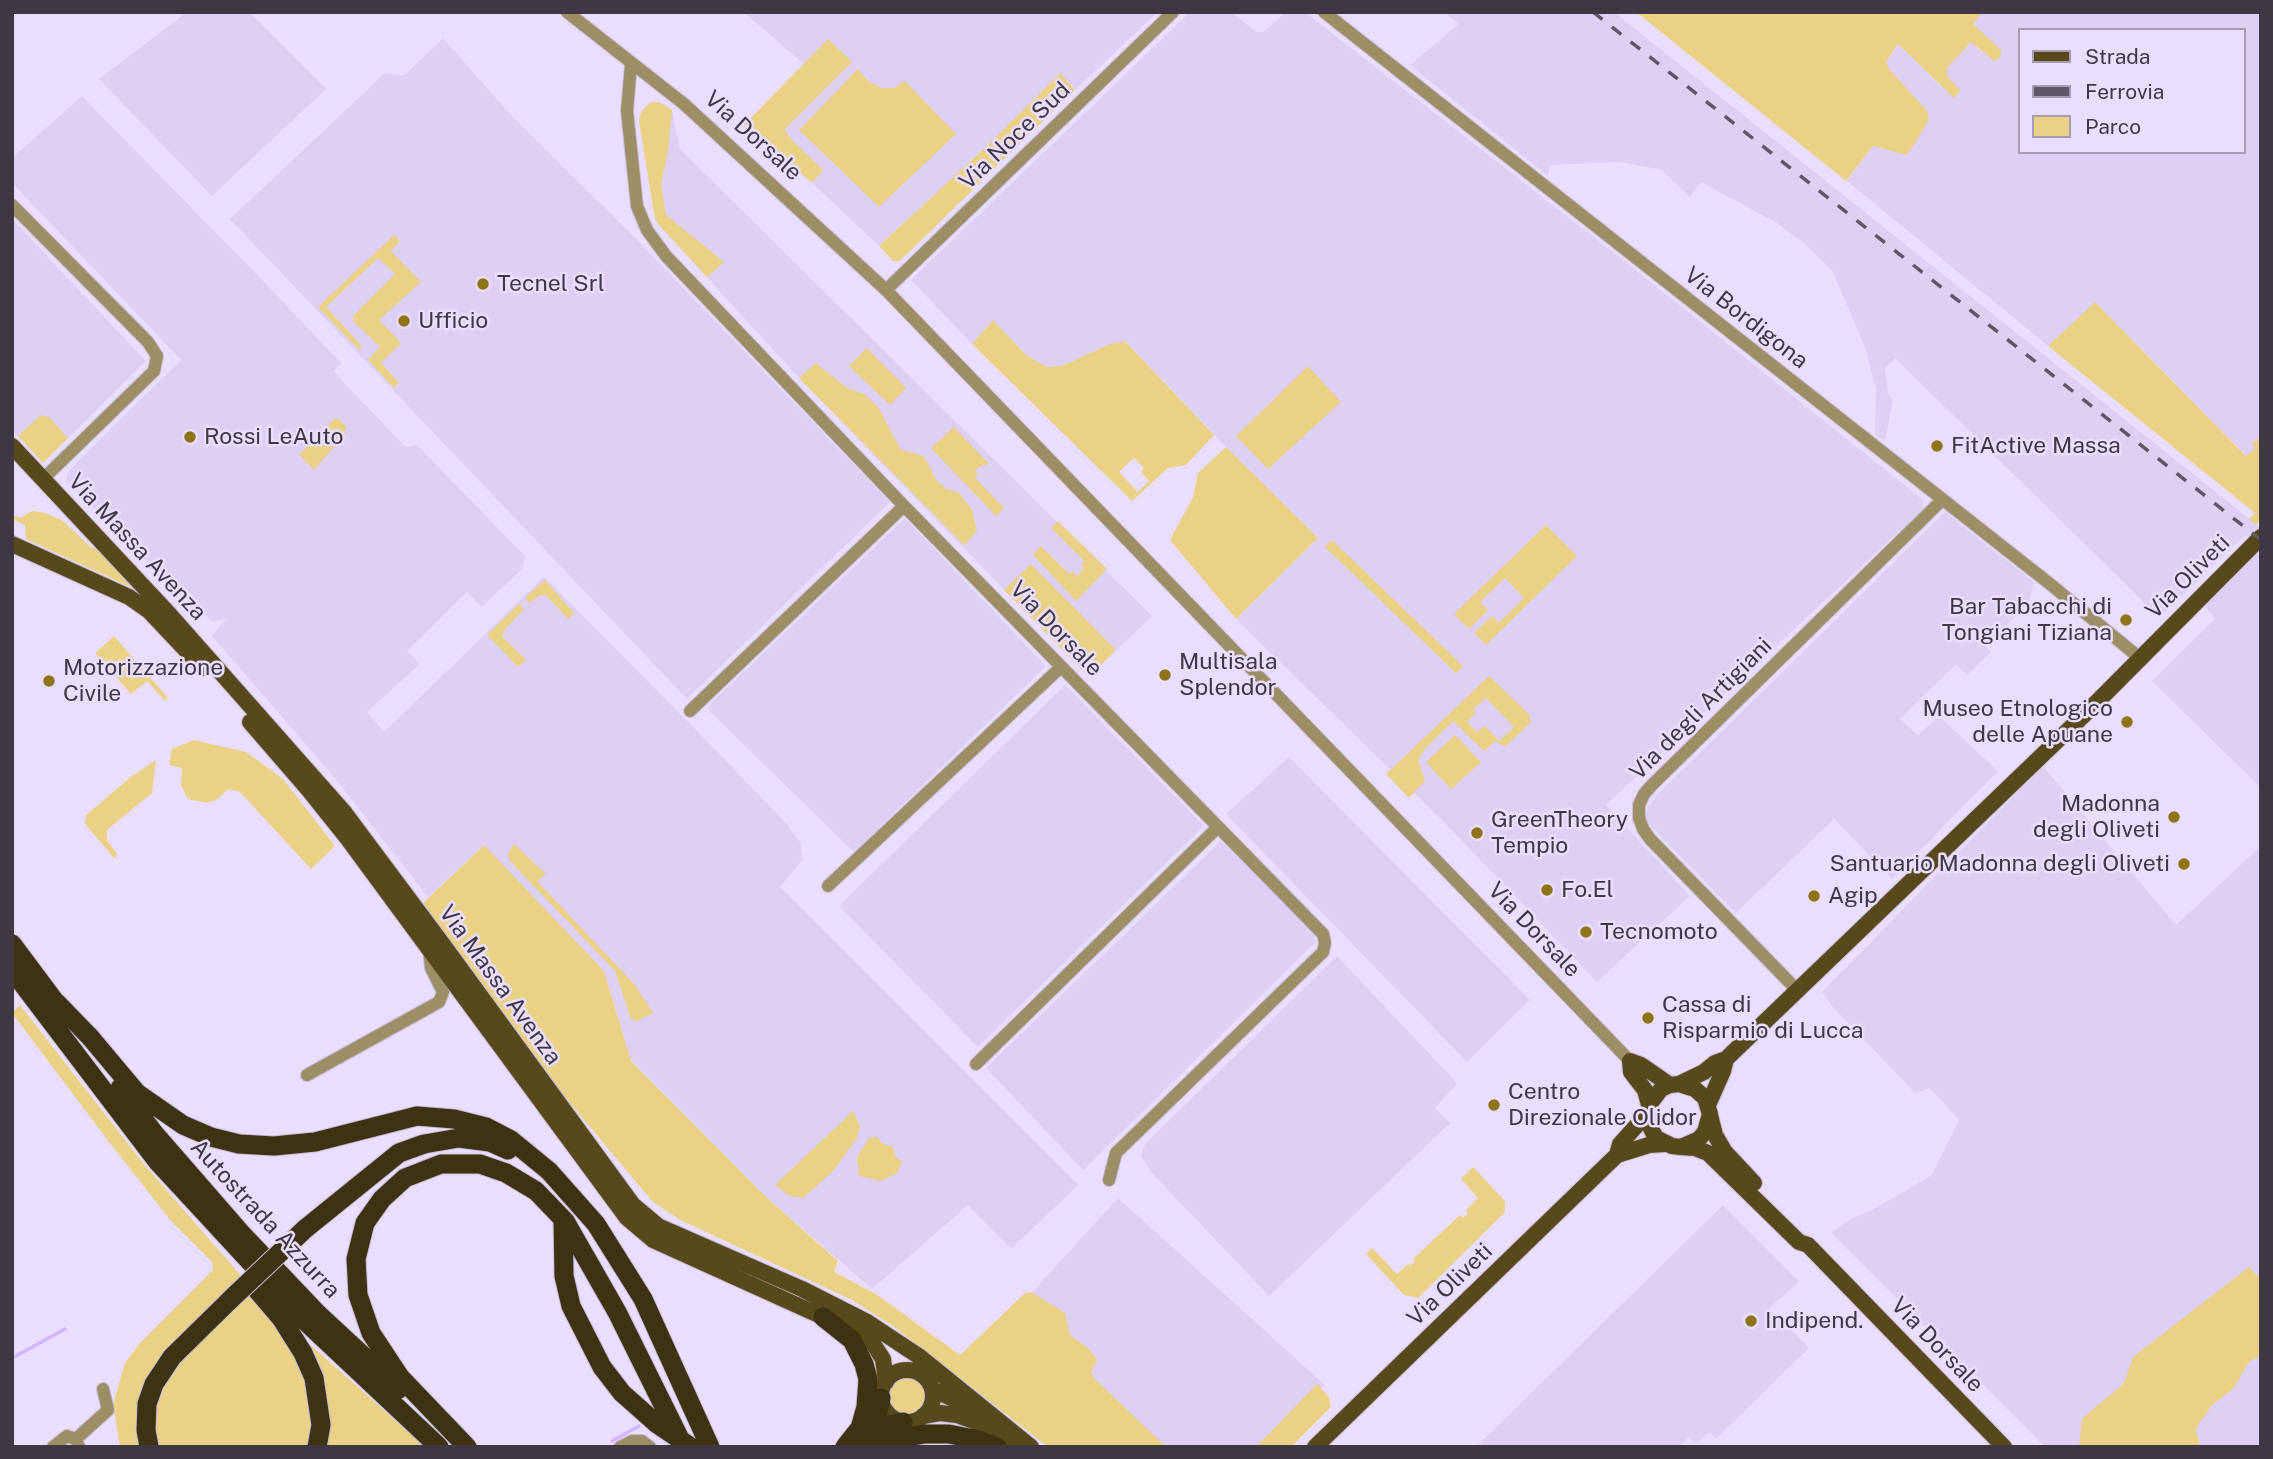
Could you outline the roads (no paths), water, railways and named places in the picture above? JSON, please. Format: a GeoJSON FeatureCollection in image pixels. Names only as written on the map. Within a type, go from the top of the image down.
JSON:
{"type":"FeatureCollection","features":[{"type":"Feature","properties":{"kind":"highway"},"geometry":{"type":"LineString","coordinates":[[12,944],[56,1002],[90,1037],[137,1093],[183,1125],[211,1136],[239,1144],[301,1144],[417,1116],[454,1119],[486,1128],[511,1140],[544,1167],[596,1224],[643,1299],[710,1447]]}},
{"type":"Feature","properties":{"kind":"highway"},"geometry":{"type":"LineString","coordinates":[[12,970],[158,1161],[199,1221],[281,1318],[303,1353],[314,1378],[321,1425],[317,1447]]}},
{"type":"Feature","properties":{"kind":"highway","name":"Autostrada Azzurra"},"geometry":{"type":"LineString","coordinates":[[56,1002],[154,1133],[241,1233],[318,1314],[465,1447]]}},
{"type":"Feature","properties":{"kind":"highway"},"geometry":{"type":"LineString","coordinates":[[149,1447],[146,1430],[147,1404],[154,1384],[172,1357],[305,1229],[399,1153],[424,1144],[459,1138],[490,1142],[544,1167]]}},
{"type":"Feature","properties":{"kind":"highway"},"geometry":{"type":"LineString","coordinates":[[515,1154],[541,1177],[617,1312],[686,1443]]}},
{"type":"Feature","properties":{"kind":"highway"},"geometry":{"type":"LineString","coordinates":[[158,1161],[304,1320],[439,1447]]}},
{"type":"Feature","properties":{"kind":"highway"},"geometry":{"type":"LineString","coordinates":[[465,1447],[400,1377],[371,1333],[358,1295],[356,1259],[365,1223],[382,1199],[405,1178],[442,1164],[480,1164],[506,1173],[536,1191],[563,1219],[564,1276],[571,1306],[602,1367],[622,1393],[657,1424],[686,1443]]}},
{"type":"Feature","properties":{"kind":"highway"},"geometry":{"type":"LineString","coordinates":[[823,1317],[852,1340],[868,1379],[866,1407],[860,1427],[845,1447]]}},
{"type":"Feature","properties":{"kind":"highway"},"geometry":{"type":"LineString","coordinates":[[852,1447],[872,1424],[884,1390]]}},
{"type":"Feature","properties":{"kind":"highway"},"geometry":{"type":"LineString","coordinates":[[860,1447],[878,1432],[903,1422]]}},
{"type":"Feature","properties":{"kind":"highway"},"geometry":{"type":"LineString","coordinates":[[878,1447],[902,1438],[926,1434],[949,1434],[997,1447]]}},
{"type":"Feature","properties":{"kind":"main road","name":"Via Massa Avenza"},"geometry":{"type":"LineString","coordinates":[[12,446],[170,615],[344,812],[627,1218],[653,1240],[852,1328],[872,1342],[883,1359],[884,1390]]}},
{"type":"Feature","properties":{"kind":"main road","name":"Via Oliveti"},"geometry":{"type":"LineString","coordinates":[[1674,1085],[1726,1059],[2141,659],[2164,632],[2261,537]]}},
{"type":"Feature","properties":{"kind":"main road","name":"Via Massa Avenza"},"geometry":{"type":"LineString","coordinates":[[12,544],[110,588],[149,611],[226,694],[308,789],[437,948],[633,1205],[658,1226],[814,1294],[867,1322],[970,1395],[1013,1440]]}},
{"type":"Feature","properties":{"kind":"main road","name":"Via Oliveti"},"geometry":{"type":"LineString","coordinates":[[1709,1109],[1726,1059]]}},
{"type":"Feature","properties":{"kind":"main road","name":"Via Dorsale"},"geometry":{"type":"LineString","coordinates":[[1648,1109],[1645,1090],[1631,1072],[1630,1061],[1674,1085]]}},
{"type":"Feature","properties":{"kind":"main road"},"geometry":{"type":"LineString","coordinates":[[1674,1085],[1695,1089],[1709,1109],[1705,1132],[1699,1139],[1681,1147],[1664,1144],[1651,1131],[1648,1109],[1661,1089],[1674,1085]]}},
{"type":"Feature","properties":{"kind":"main road","name":"Via Oliveti"},"geometry":{"type":"LineString","coordinates":[[1617,1155],[1620,1144],[1648,1109]]}},
{"type":"Feature","properties":{"kind":"main road","name":"Via Dorsale"},"geometry":{"type":"LineString","coordinates":[[1709,1109],[1715,1135],[1725,1152],[1805,1235],[1808,1245]]}},
{"type":"Feature","properties":{"kind":"main road","name":"Via Oliveti"},"geometry":{"type":"LineString","coordinates":[[1315,1447],[1617,1155],[1649,1145],[1664,1144]]}},
{"type":"Feature","properties":{"kind":"main road","name":"Via Dorsale"},"geometry":{"type":"LineString","coordinates":[[1681,1147],[1708,1153],[1799,1242],[1808,1245],[2004,1447]]}},
{"type":"Feature","properties":{"kind":"main road"},"geometry":{"type":"LineString","coordinates":[[867,1322],[880,1334],[907,1370],[921,1374],[932,1389],[972,1407],[1013,1440]]}},
{"type":"Feature","properties":{"kind":"main road"},"geometry":{"type":"LineString","coordinates":[[907,1370],[892,1376],[884,1390],[888,1413],[903,1422],[912,1422],[923,1416],[931,1407],[932,1389]]}},
{"type":"Feature","properties":{"kind":"main road","name":"Via Massa Avenza"},"geometry":{"type":"LineString","coordinates":[[923,1416],[940,1413],[957,1415],[1031,1447]]}},
{"type":"Feature","properties":{"kind":"street","name":"Via Dorsale"},"geometry":{"type":"LineString","coordinates":[[567,12],[684,104],[886,290],[1630,1061]]}},
{"type":"Feature","properties":{"kind":"street","name":"Via Noce Sud"},"geometry":{"type":"LineString","coordinates":[[886,290],[1173,12]]}},
{"type":"Feature","properties":{"kind":"street","name":"Via Bordigona"},"geometry":{"type":"LineString","coordinates":[[1324,12],[2050,584],[2141,659]]}},
{"type":"Feature","properties":{"kind":"street","name":"Via Dorsale"},"geometry":{"type":"LineString","coordinates":[[631,64],[627,111],[638,206],[647,230],[666,256],[904,506],[1323,934],[1323,952],[1116,1153],[1109,1180]]}},
{"type":"Feature","properties":{"kind":"street"},"geometry":{"type":"LineString","coordinates":[[12,205],[148,342],[157,356],[154,371],[43,479]]}},
{"type":"Feature","properties":{"kind":"street","name":"Via degli Artigiani"},"geometry":{"type":"LineString","coordinates":[[1797,990],[1650,839],[1639,818],[1639,806],[1652,785],[1942,500]]}},
{"type":"Feature","properties":{"kind":"street"},"geometry":{"type":"LineString","coordinates":[[690,711],[904,506]]}},
{"type":"Feature","properties":{"kind":"street"},"geometry":{"type":"LineString","coordinates":[[828,886],[1061,667]]}},
{"type":"Feature","properties":{"kind":"street"},"geometry":{"type":"LineString","coordinates":[[976,1064],[1217,827]]}},
{"type":"Feature","properties":{"kind":"street"},"geometry":{"type":"LineString","coordinates":[[307,1075],[439,1002],[443,992],[431,968],[437,948]]}},
{"type":"Feature","properties":{"kind":"street"},"geometry":{"type":"LineString","coordinates":[[53,1447],[67,1436],[77,1443],[108,1410],[103,1389]]}},
{"type":"Feature","properties":{"kind":"street"},"geometry":{"type":"LineString","coordinates":[[620,1447],[632,1441],[642,1441],[650,1447]]}},
{"type":"Feature","properties":{"kind":"waterway"},"geometry":{"type":"LineString","coordinates":[[12,1358],[65,1329]]}},
{"type":"Feature","properties":{"kind":"waterway"},"geometry":{"type":"LineString","coordinates":[[612,1441],[639,1426]]}},
{"type":"Feature","properties":{"kind":"railway"},"geometry":{"type":"LineString","coordinates":[[1593,12],[2261,540]]}},
{"type":"Feature","properties":{"kind":"place","name":"Tecnel Srl"},"geometry":{"type":"Point","coordinates":[483,284]}},
{"type":"Feature","properties":{"kind":"place","name":"Ufficio"},"geometry":{"type":"Point","coordinates":[404,321]}},
{"type":"Feature","properties":{"kind":"place","name":"Rossi LeAuto"},"geometry":{"type":"Point","coordinates":[190,437]}},
{"type":"Feature","properties":{"kind":"place","name":"FitActive Massa"},"geometry":{"type":"Point","coordinates":[1937,446]}},
{"type":"Feature","properties":{"kind":"place","name":"Bar Tabacchi di Tongiani Tiziana"},"geometry":{"type":"Point","coordinates":[2126,620]}},
{"type":"Feature","properties":{"kind":"place","name":"Multisala Splendor"},"geometry":{"type":"Point","coordinates":[1165,675]}},
{"type":"Feature","properties":{"kind":"place","name":"Motorizzazione Civile"},"geometry":{"type":"Point","coordinates":[49,681]}},
{"type":"Feature","properties":{"kind":"place","name":"Museo Etnologico delle Apuane"},"geometry":{"type":"Point","coordinates":[2127,722]}},
{"type":"Feature","properties":{"kind":"place","name":"Madonna degli Oliveti"},"geometry":{"type":"Point","coordinates":[2174,817]}},
{"type":"Feature","properties":{"kind":"place","name":"GreenTheory Tempio"},"geometry":{"type":"Point","coordinates":[1477,833]}},
{"type":"Feature","properties":{"kind":"place","name":"Santuario Madonna degli Oliveti"},"geometry":{"type":"Point","coordinates":[2184,864]}},
{"type":"Feature","properties":{"kind":"place","name":"Fo.El"},"geometry":{"type":"Point","coordinates":[1547,890]}},
{"type":"Feature","properties":{"kind":"place","name":"Agip"},"geometry":{"type":"Point","coordinates":[1814,896]}},
{"type":"Feature","properties":{"kind":"place","name":"Tecnomoto"},"geometry":{"type":"Point","coordinates":[1586,932]}},
{"type":"Feature","properties":{"kind":"place","name":"Cassa di Risparmio di Lucca"},"geometry":{"type":"Point","coordinates":[1648,1018]}},
{"type":"Feature","properties":{"kind":"place","name":"Centro Direzionale Olidor"},"geometry":{"type":"Point","coordinates":[1494,1105]}},
{"type":"Feature","properties":{"kind":"place","name":"Indipend."},"geometry":{"type":"Point","coordinates":[1751,1321]}}]}
